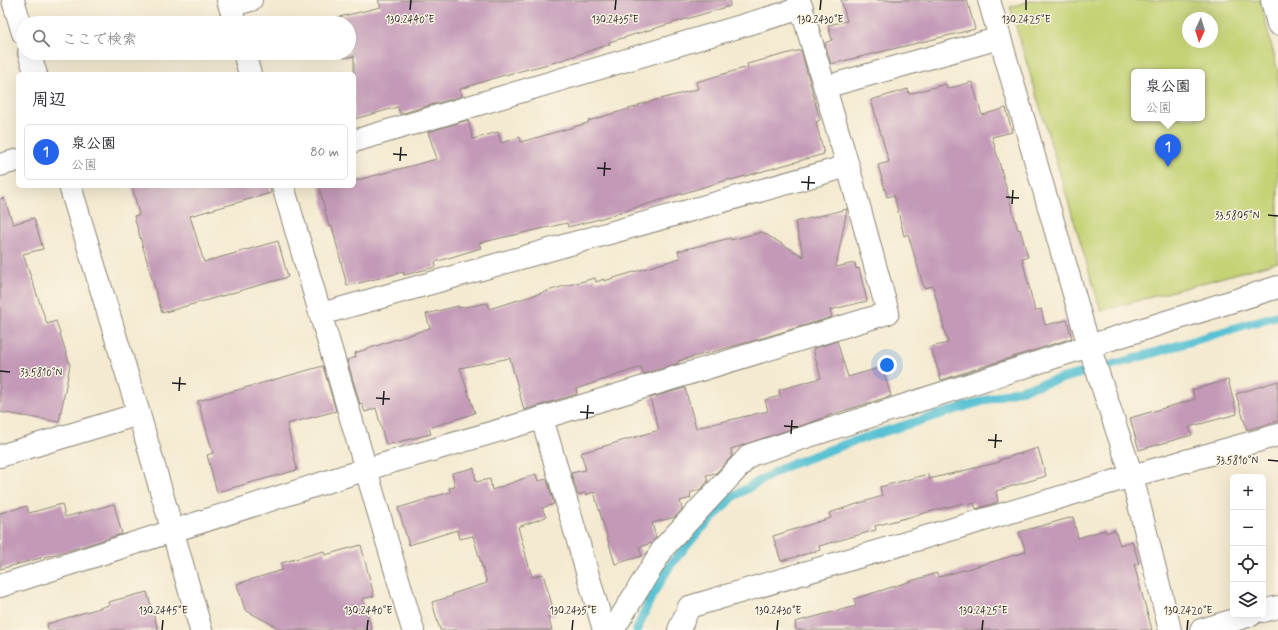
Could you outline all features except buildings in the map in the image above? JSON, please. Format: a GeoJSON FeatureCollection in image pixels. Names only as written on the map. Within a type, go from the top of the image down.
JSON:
{"type":"FeatureCollection","features":[{"type":"Feature","properties":{"kind":"street"},"geometry":{"type":"LineString","coordinates":[[13,0],[18,16]]}},
{"type":"Feature","properties":{"kind":"street"},"geometry":{"type":"LineString","coordinates":[[231,10],[251,0]]}},
{"type":"Feature","properties":{"kind":"street"},"geometry":{"type":"LineString","coordinates":[[989,0],[1092,352],[1132,476],[1170,630]]}},
{"type":"Feature","properties":{"kind":"street"},"geometry":{"type":"LineString","coordinates":[[1272,0],[1278,24]]}},
{"type":"Feature","properties":{"kind":"street"},"geometry":{"type":"LineString","coordinates":[[0,586],[367,468],[542,418],[888,313],[848,166],[801,4],[356,140]]}},
{"type":"Feature","properties":{"kind":"street"},"geometry":{"type":"LineString","coordinates":[[825,87],[1000,38]]}},
{"type":"Feature","properties":{"kind":"street"},"geometry":{"type":"LineString","coordinates":[[31,60],[35,72]]}},
{"type":"Feature","properties":{"kind":"street"},"geometry":{"type":"LineString","coordinates":[[246,60],[249,72]]}},
{"type":"Feature","properties":{"kind":"street"},"geometry":{"type":"LineString","coordinates":[[0,165],[16,161]]}},
{"type":"Feature","properties":{"kind":"street"},"geometry":{"type":"LineString","coordinates":[[321,314],[848,166]]}},
{"type":"Feature","properties":{"kind":"street"},"geometry":{"type":"LineString","coordinates":[[71,188],[139,414],[201,630]]}},
{"type":"Feature","properties":{"kind":"street"},"geometry":{"type":"LineString","coordinates":[[284,188],[367,468],[413,630]]}},
{"type":"Feature","properties":{"kind":"street"},"geometry":{"type":"LineString","coordinates":[[614,630],[664,547],[750,455],[1092,352],[1278,287]]}},
{"type":"Feature","properties":{"kind":"street"},"geometry":{"type":"LineString","coordinates":[[0,456],[139,414]]}},
{"type":"Feature","properties":{"kind":"street"},"geometry":{"type":"LineString","coordinates":[[542,418],[604,630]]}},
{"type":"Feature","properties":{"kind":"street"},"geometry":{"type":"LineString","coordinates":[[679,630],[689,607],[1132,476],[1278,435]]}},
{"type":"Feature","properties":{"kind":"street"},"geometry":{"type":"LineString","coordinates":[[1266,611],[1278,607]]}},
{"type":"Feature","properties":{"kind":"street"},"geometry":{"type":"LineString","coordinates":[[1201,630],[1241,618]]}},
{"type":"Feature","properties":{"kind":"green space"},"geometry":{"type":"Polygon","coordinates":[[[1033,0],[1260,0],[1278,71],[1278,262],[1101,311],[1010,7],[1033,0]]]}},
{"type":"Feature","properties":{"kind":"waterway"},"geometry":{"type":"LineString","coordinates":[[637,630],[651,597],[671,564],[697,533],[734,496],[784,467],[851,442],[1012,392],[1130,360],[1278,315]]}},
{"type":"Feature","properties":{"kind":"place","name":"泉公園"},"geometry":{"type":"Point","coordinates":[1168,167]}}]}
